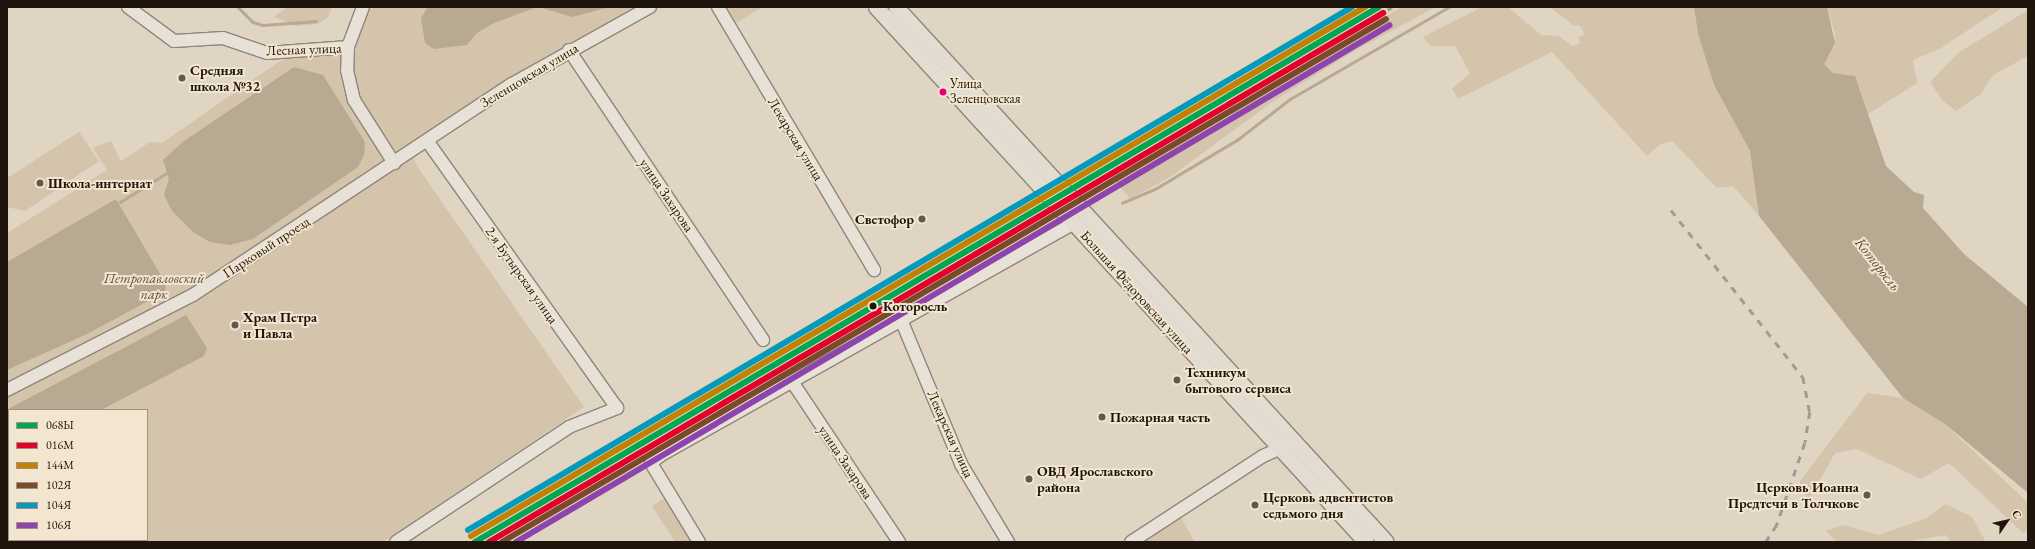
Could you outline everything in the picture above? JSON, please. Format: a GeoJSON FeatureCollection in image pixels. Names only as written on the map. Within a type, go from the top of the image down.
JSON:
{"type":"FeatureCollection","features":[{"type":"Feature","properties":{"kind":"main road","name":"Большая Фёдоровская улица"},"geometry":{"type":"LineString","coordinates":[[876,7],[1366,542]]}},
{"type":"Feature","properties":{"kind":"main road","name":"Большая Фёдоровская улица"},"geometry":{"type":"LineString","coordinates":[[896,7],[1386,542]]}},
{"type":"Feature","properties":{"kind":"street","name":"Лесная улица"},"geometry":{"type":"LineString","coordinates":[[128,7],[174,40],[222,38],[267,53],[350,43]]}},
{"type":"Feature","properties":{"kind":"street"},"geometry":{"type":"LineString","coordinates":[[363,7],[350,43],[347,70],[354,100],[394,163]]}},
{"type":"Feature","properties":{"kind":"street","name":"Зеленцовская улица"},"geometry":{"type":"LineString","coordinates":[[413,150],[428,142],[476,107],[569,50],[650,7]]}},
{"type":"Feature","properties":{"kind":"street","name":"Лекарская улица"},"geometry":{"type":"LineString","coordinates":[[718,7],[874,270]]}},
{"type":"Feature","properties":{"kind":"street","name":"улица Захарова"},"geometry":{"type":"LineString","coordinates":[[569,50],[763,340]]}},
{"type":"Feature","properties":{"kind":"street","name":"2-я Бутырская улица"},"geometry":{"type":"LineString","coordinates":[[396,542],[569,427],[617,408],[428,142]]}},
{"type":"Feature","properties":{"kind":"street","name":"Парковый проезд"},"geometry":{"type":"LineString","coordinates":[[7,390],[193,295],[413,150]]}},
{"type":"Feature","properties":{"kind":"street"},"geometry":{"type":"LineString","coordinates":[[699,542],[652,463],[694,435],[793,383],[1074,223]]}},
{"type":"Feature","properties":{"kind":"street","name":"Лекарская улица"},"geometry":{"type":"LineString","coordinates":[[902,322],[961,464],[1008,542]]}},
{"type":"Feature","properties":{"kind":"street","name":"улица Захарова"},"geometry":{"type":"LineString","coordinates":[[793,383],[899,542]]}},
{"type":"Feature","properties":{"kind":"street"},"geometry":{"type":"LineString","coordinates":[[1131,542],[1280,448],[1294,442]]}},
{"type":"Feature","properties":{"kind":"green space"},"geometry":{"type":"Polygon","coordinates":[[[287,7],[332,7],[328,17],[318,24],[297,26],[274,17],[287,7]]]}},
{"type":"Feature","properties":{"kind":"green space","name":"Петропавловский парк"},"geometry":{"type":"Polygon","coordinates":[[[368,7],[642,7],[414,143],[413,158],[419,169],[584,407],[383,542],[7,542],[7,233],[107,170],[93,148],[111,141],[121,161],[150,142],[162,143],[287,56],[354,39],[368,7]]]}},
{"type":"Feature","properties":{"kind":"green space"},"geometry":{"type":"Polygon","coordinates":[[[727,7],[763,7],[736,23],[727,7]]]}},
{"type":"Feature","properties":{"kind":"green space"},"geometry":{"type":"Polygon","coordinates":[[[1402,7],[1436,7],[1354,51],[1271,103],[1170,177],[1130,199],[1111,177],[1402,7]]]}},
{"type":"Feature","properties":{"kind":"green space"},"geometry":{"type":"Polygon","coordinates":[[[1482,7],[1508,7],[1541,35],[1559,36],[1572,46],[1580,44],[1579,37],[1585,34],[1579,25],[1574,26],[1550,7],[1694,7],[1698,34],[1714,85],[1750,151],[1759,216],[1733,186],[1717,188],[1672,141],[1659,145],[1647,156],[1552,52],[1458,99],[1452,89],[1470,73],[1455,46],[1430,46],[1423,37],[1482,7]]]}},
{"type":"Feature","properties":{"kind":"green space"},"geometry":{"type":"Polygon","coordinates":[[[1827,7],[2003,7],[1941,48],[1913,60],[1917,83],[1868,114],[1855,76],[1833,73],[1824,64],[1827,53],[1834,46],[1835,33],[1827,7]]]}},
{"type":"Feature","properties":{"kind":"green space"},"geometry":{"type":"Polygon","coordinates":[[[2028,10],[2028,56],[1993,75],[1981,94],[1956,111],[1943,101],[1930,82],[1958,53],[2028,10]]]}},
{"type":"Feature","properties":{"kind":"green space"},"geometry":{"type":"Polygon","coordinates":[[[79,132],[99,161],[25,211],[7,207],[7,178],[79,132]]]}},
{"type":"Feature","properties":{"kind":"green space"},"geometry":{"type":"Polygon","coordinates":[[[1867,393],[1903,398],[1945,424],[2028,503],[2028,530],[2023,533],[1949,463],[1921,479],[1857,449],[1835,453],[1809,499],[1800,489],[1800,481],[1867,393]]]}},
{"type":"Feature","properties":{"kind":"green space"},"geometry":{"type":"Polygon","coordinates":[[[665,498],[693,542],[675,542],[652,506],[665,498]]]}},
{"type":"Feature","properties":{"kind":"green space"},"geometry":{"type":"Polygon","coordinates":[[[1945,504],[1972,517],[1986,542],[1950,542],[1946,535],[1905,542],[1837,542],[1826,531],[1843,525],[1879,535],[1927,518],[1945,504]]]}},
{"type":"Feature","properties":{"kind":"green space"},"geometry":{"type":"Polygon","coordinates":[[[1180,516],[1195,542],[1144,542],[1150,536],[1180,516]]]}},
{"type":"Feature","properties":{"kind":"water"},"geometry":{"type":"Polygon","coordinates":[[[428,7],[537,7],[494,23],[477,33],[467,45],[434,49],[425,43],[421,18],[428,7]]]}},
{"type":"Feature","properties":{"kind":"water"},"geometry":{"type":"Polygon","coordinates":[[[539,7],[609,7],[572,17],[539,7]]]}},
{"type":"Feature","properties":{"kind":"water"},"geometry":{"type":"Polygon","coordinates":[[[1694,7],[1827,7],[1835,43],[1824,64],[1833,73],[1855,76],[1886,166],[1914,192],[1924,195],[1923,208],[1964,254],[2028,307],[2028,493],[1945,424],[1903,398],[1759,216],[1750,151],[1714,85],[1698,34],[1694,7]]]}},
{"type":"Feature","properties":{"kind":"water"},"geometry":{"type":"Polygon","coordinates":[[[294,67],[323,75],[365,142],[364,155],[358,167],[253,239],[230,245],[210,242],[193,232],[172,211],[164,195],[169,179],[163,160],[184,141],[294,67]]]}},
{"type":"Feature","properties":{"kind":"water"},"geometry":{"type":"Polygon","coordinates":[[[116,199],[166,284],[165,292],[87,334],[7,370],[7,262],[116,199]]]}},
{"type":"Feature","properties":{"kind":"water"},"geometry":{"type":"Polygon","coordinates":[[[186,315],[207,348],[204,356],[103,409],[8,409],[186,315]]]}},
{"type":"Feature","properties":{"kind":"waterway"},"geometry":{"type":"LineString","coordinates":[[238,7],[253,22],[263,25],[316,21]]}},
{"type":"Feature","properties":{"kind":"waterway"},"geometry":{"type":"LineString","coordinates":[[1122,203],[1155,189],[1237,140],[1290,99],[1449,7]]}},
{"type":"Feature","properties":{"kind":"waterway"},"geometry":{"type":"LineString","coordinates":[[120,202],[167,173]]}},
{"type":"Feature","properties":{"kind":"railway"},"geometry":{"type":"LineString","coordinates":[[1267,81],[1392,7]]}},
{"type":"Feature","properties":{"kind":"railway"},"geometry":{"type":"LineString","coordinates":[[1671,210],[1803,377],[1810,412],[1805,443],[1777,525],[1766,542]]}},
{"type":"Feature","properties":{"kind":"transit line","name":"104Я"},"geometry":{"type":"LineString","coordinates":[[468,530],[1352,7]]}},
{"type":"Feature","properties":{"kind":"transit line","name":"144М"},"geometry":{"type":"LineString","coordinates":[[471,536],[1365,7]]}},
{"type":"Feature","properties":{"kind":"transit line","name":"068Ы"},"geometry":{"type":"LineString","coordinates":[[475,542],[1379,7]]}},
{"type":"Feature","properties":{"kind":"transit line","name":"016М"},"geometry":{"type":"LineString","coordinates":[[489,542],[1383,13]]}},
{"type":"Feature","properties":{"kind":"transit line","name":"102Я"},"geometry":{"type":"LineString","coordinates":[[502,542],[1386,19]]}},
{"type":"Feature","properties":{"kind":"transit line","name":"106Я"},"geometry":{"type":"LineString","coordinates":[[516,542],[1390,25]]}},
{"type":"Feature","properties":{"kind":"place","name":"Средняя школа №32"},"geometry":{"type":"Point","coordinates":[182,78]}},
{"type":"Feature","properties":{"kind":"place","name":"Улица Зеленцовская"},"geometry":{"type":"Point","coordinates":[943,92]}},
{"type":"Feature","properties":{"kind":"place","name":"Школа-интернат"},"geometry":{"type":"Point","coordinates":[40,183]}},
{"type":"Feature","properties":{"kind":"place","name":"Светофор"},"geometry":{"type":"Point","coordinates":[922,219]}},
{"type":"Feature","properties":{"kind":"place","name":"Которосль"},"geometry":{"type":"Point","coordinates":[873,306]}},
{"type":"Feature","properties":{"kind":"place","name":"Храм Петра и Павла"},"geometry":{"type":"Point","coordinates":[235,325]}},
{"type":"Feature","properties":{"kind":"place","name":"Техникум бытового сервиса"},"geometry":{"type":"Point","coordinates":[1177,380]}},
{"type":"Feature","properties":{"kind":"place","name":"Пожарная часть"},"geometry":{"type":"Point","coordinates":[1102,417]}},
{"type":"Feature","properties":{"kind":"place","name":"ОВД Ярославского района"},"geometry":{"type":"Point","coordinates":[1029,479]}},
{"type":"Feature","properties":{"kind":"place","name":"Церковь Иоанна Предтечи в Толчкове"},"geometry":{"type":"Point","coordinates":[1867,495]}},
{"type":"Feature","properties":{"kind":"place","name":"Церковь адвентистов седьмого дня"},"geometry":{"type":"Point","coordinates":[1255,505]}}]}
